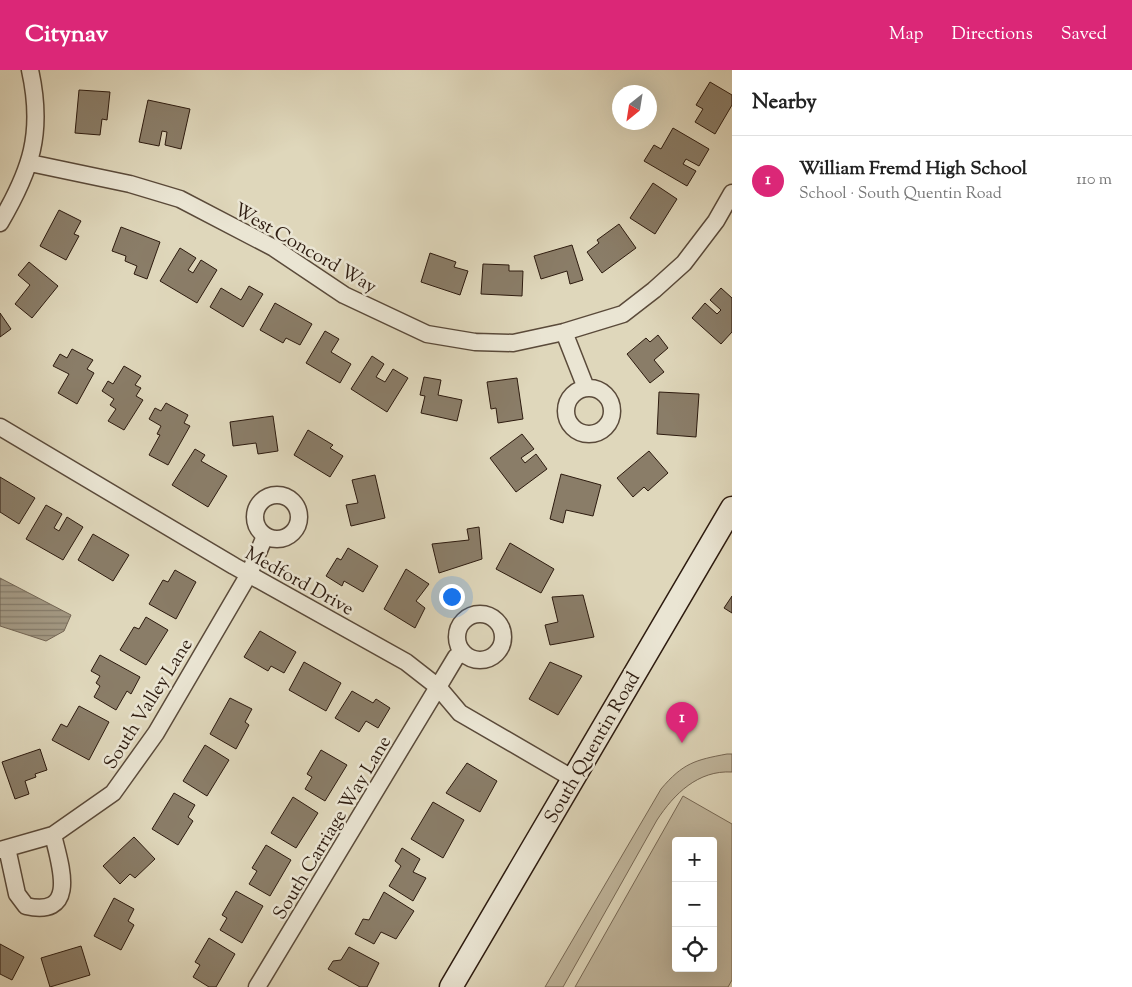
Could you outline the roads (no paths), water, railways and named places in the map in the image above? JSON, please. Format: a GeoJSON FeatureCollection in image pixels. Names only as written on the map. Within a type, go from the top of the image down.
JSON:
{"type":"FeatureCollection","features":[{"type":"Feature","properties":{"kind":"main road","name":"South Quentin Road"},"geometry":{"type":"LineString","coordinates":[[451,987],[732,508]]}},
{"type":"Feature","properties":{"kind":"street"},"geometry":{"type":"LineString","coordinates":[[0,224],[30,163],[37,117],[30,70]]}},
{"type":"Feature","properties":{"kind":"street","name":"West Concord Way"},"geometry":{"type":"LineString","coordinates":[[30,163],[130,184],[180,199],[274,248],[344,294],[427,334],[475,342],[513,342],[564,332],[622,314],[654,290],[684,263],[700,243],[732,193]]}},
{"type":"Feature","properties":{"kind":"street"},"geometry":{"type":"LineString","coordinates":[[564,332],[586,388]]}},
{"type":"Feature","properties":{"kind":"street","name":"Medford Drive"},"geometry":{"type":"LineString","coordinates":[[0,427],[249,574],[406,662],[438,687],[460,713],[572,778]]}},
{"type":"Feature","properties":{"kind":"street","name":"South Valley Lane"},"geometry":{"type":"LineString","coordinates":[[4,849],[53,835],[113,793],[156,733],[249,574],[265,536]]}},
{"type":"Feature","properties":{"kind":"street","name":"South Carriage Way Lane"},"geometry":{"type":"LineString","coordinates":[[257,987],[456,657],[463,652]]}},
{"type":"Feature","properties":{"kind":"street"},"geometry":{"type":"LineString","coordinates":[[4,849],[17,894],[26,906],[40,909],[54,904],[61,896],[63,881],[53,835]]}},
{"type":"Feature","properties":{"kind":"place","name":"William Fremd High School"},"geometry":{"type":"Point","coordinates":[682,743]}}]}
